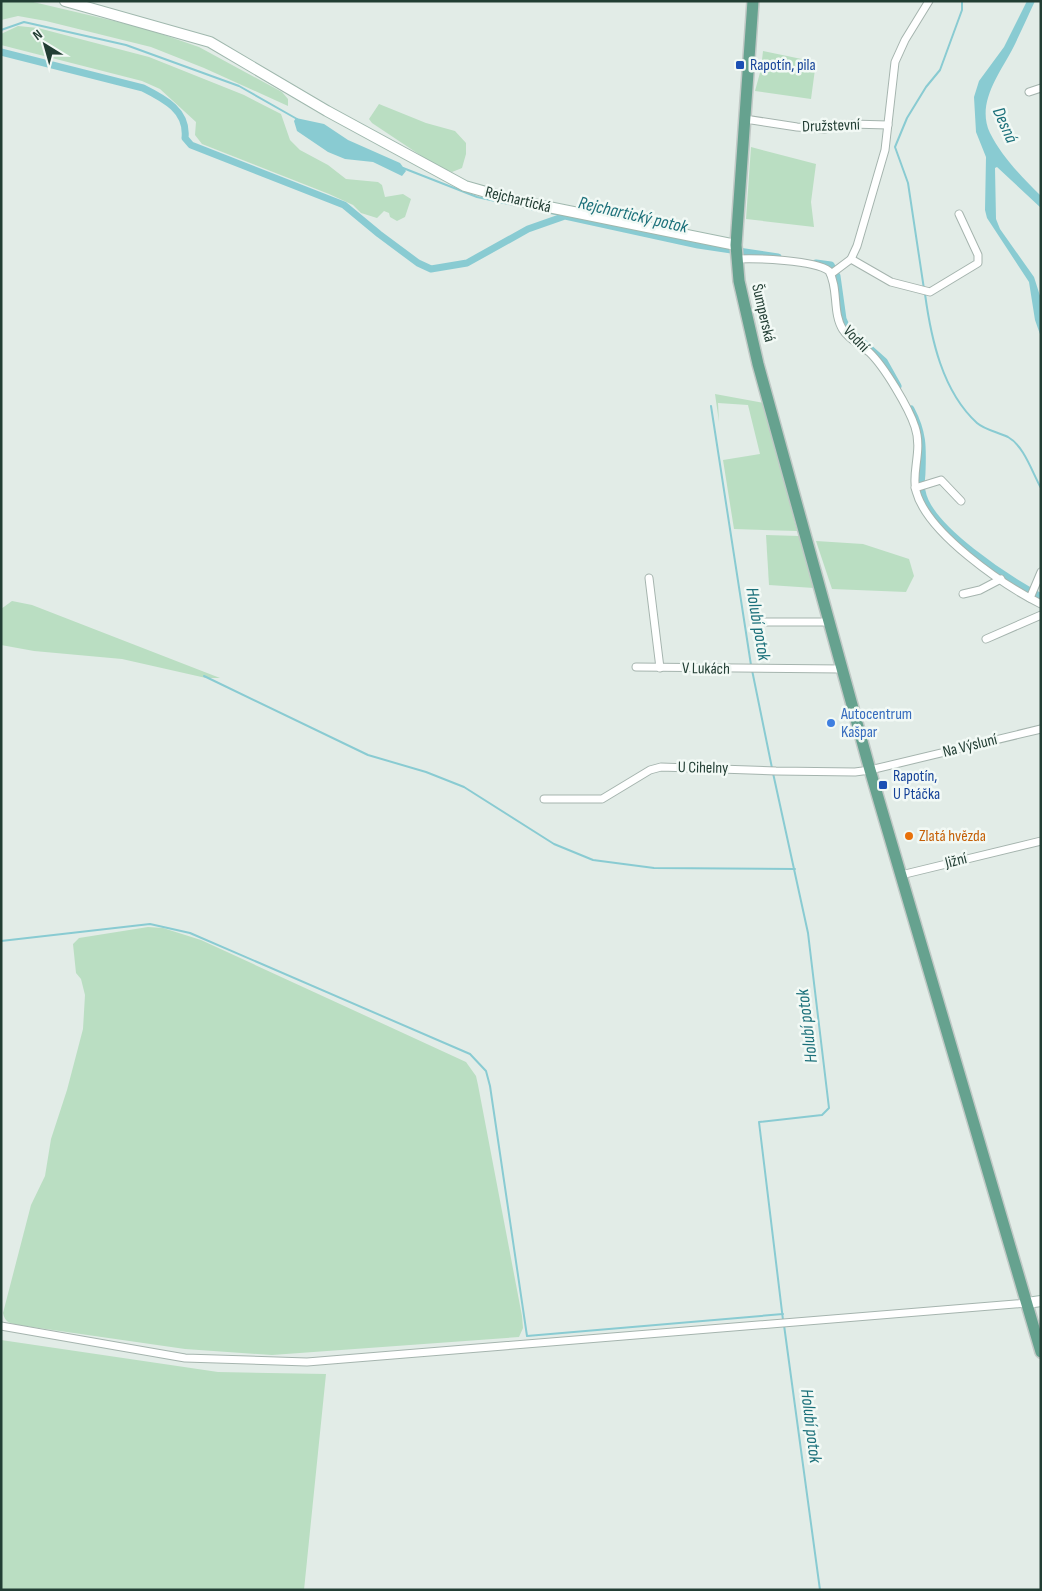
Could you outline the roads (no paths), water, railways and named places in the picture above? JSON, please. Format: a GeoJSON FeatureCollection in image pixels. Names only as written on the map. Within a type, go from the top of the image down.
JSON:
{"type":"FeatureCollection","features":[{"type":"Feature","properties":{"kind":"main road","name":"Šumperská"},"geometry":{"type":"LineString","coordinates":[[753,1],[736,252],[739,281],[758,364],[870,770],[1041,1352]]}},
{"type":"Feature","properties":{"kind":"street","name":"Rejchartická"},"geometry":{"type":"LineString","coordinates":[[65,1],[210,42],[327,111],[464,186],[514,200],[736,252]]}},
{"type":"Feature","properties":{"kind":"street"},"geometry":{"type":"LineString","coordinates":[[736,252],[823,267],[834,272],[851,259],[857,246],[880,170],[888,125],[895,62],[905,40],[929,1]]}},
{"type":"Feature","properties":{"kind":"street"},"geometry":{"type":"LineString","coordinates":[[1029,92],[1041,88]]}},
{"type":"Feature","properties":{"kind":"street","name":"Družstevní"},"geometry":{"type":"LineString","coordinates":[[745,118],[815,128],[851,124],[888,125]]}},
{"type":"Feature","properties":{"kind":"street"},"geometry":{"type":"LineString","coordinates":[[851,259],[891,282],[925,292],[933,290],[978,263],[978,255],[959,214]]}},
{"type":"Feature","properties":{"kind":"street","name":"Vodní"},"geometry":{"type":"LineString","coordinates":[[834,272],[843,330],[869,352],[883,370],[915,426],[919,447],[921,505],[939,529],[1001,579],[1041,604]]}},
{"type":"Feature","properties":{"kind":"street"},"geometry":{"type":"LineString","coordinates":[[919,487],[941,480],[961,501]]}},
{"type":"Feature","properties":{"kind":"street"},"geometry":{"type":"LineString","coordinates":[[1031,598],[1041,572]]}},
{"type":"Feature","properties":{"kind":"street","name":"V Lukách"},"geometry":{"type":"LineString","coordinates":[[649,578],[660,668]]}},
{"type":"Feature","properties":{"kind":"street"},"geometry":{"type":"LineString","coordinates":[[963,594],[980,590],[1001,579]]}},
{"type":"Feature","properties":{"kind":"street"},"geometry":{"type":"LineString","coordinates":[[986,639],[1041,615]]}},
{"type":"Feature","properties":{"kind":"street"},"geometry":{"type":"LineString","coordinates":[[759,622],[829,622]]}},
{"type":"Feature","properties":{"kind":"street","name":"V Lukách"},"geometry":{"type":"LineString","coordinates":[[636,667],[842,668]]}},
{"type":"Feature","properties":{"kind":"street","name":"Na Výsluní"},"geometry":{"type":"LineString","coordinates":[[870,770],[1041,729]]}},
{"type":"Feature","properties":{"kind":"street","name":"U Cihelny"},"geometry":{"type":"LineString","coordinates":[[544,799],[602,799],[650,770],[661,767],[772,771],[855,772],[870,770]]}},
{"type":"Feature","properties":{"kind":"street","name":"Jižní"},"geometry":{"type":"LineString","coordinates":[[901,875],[1041,841]]}},
{"type":"Feature","properties":{"kind":"street"},"geometry":{"type":"LineString","coordinates":[[1,1326],[185,1358],[308,1362],[1041,1302]]}},
{"type":"Feature","properties":{"kind":"water"},"geometry":{"type":"Polygon","coordinates":[[[1027,1],[1035,1],[991,90],[987,100],[986,122],[1000,150],[1041,196],[1041,208],[997,167],[995,168],[996,219],[1000,229],[1034,277],[1041,299],[1041,337],[1035,320],[1029,282],[987,218],[985,210],[986,157],[976,132],[974,97],[979,81],[1004,47],[1027,1]]]}},
{"type":"Feature","properties":{"kind":"water"},"geometry":{"type":"Polygon","coordinates":[[[296,118],[324,124],[348,140],[400,163],[406,171],[402,176],[373,162],[345,159],[328,152],[297,131],[294,121],[296,118]]]}},
{"type":"Feature","properties":{"kind":"waterway"},"geometry":{"type":"LineString","coordinates":[[924,289],[908,183],[895,147],[907,118],[926,87],[940,70],[962,10],[962,1]]}},
{"type":"Feature","properties":{"kind":"waterway"},"geometry":{"type":"LineString","coordinates":[[1,30],[24,22],[126,45],[239,86],[297,119]]}},
{"type":"Feature","properties":{"kind":"waterway","name":"Rejchartický potok"},"geometry":{"type":"LineString","coordinates":[[1,52],[143,88],[167,102],[179,113],[183,120],[185,138],[191,145],[344,205],[418,263],[431,269],[467,263],[528,229],[565,216],[698,245],[778,257]]}},
{"type":"Feature","properties":{"kind":"waterway"},"geometry":{"type":"LineString","coordinates":[[403,168],[477,197],[514,205]]}},
{"type":"Feature","properties":{"kind":"waterway"},"geometry":{"type":"LineString","coordinates":[[526,208],[565,216]]}},
{"type":"Feature","properties":{"kind":"waterway","name":"Rejchartický potok"},"geometry":{"type":"LineString","coordinates":[[816,263],[831,265],[837,276],[843,319],[847,328],[884,361],[898,386]]}},
{"type":"Feature","properties":{"kind":"waterway"},"geometry":{"type":"LineString","coordinates":[[925,294],[935,346],[940,363],[955,396],[977,423],[1014,441],[1023,453],[1041,488]]}},
{"type":"Feature","properties":{"kind":"waterway","name":"Holubí potok"},"geometry":{"type":"LineString","coordinates":[[711,406],[751,665]]}},
{"type":"Feature","properties":{"kind":"waterway","name":"Rejchartický potok"},"geometry":{"type":"LineString","coordinates":[[911,409],[918,425],[921,439],[922,491],[928,505],[939,521],[972,552],[1041,597]]}},
{"type":"Feature","properties":{"kind":"waterway","name":"Holubí potok"},"geometry":{"type":"LineString","coordinates":[[752,670],[772,768]]}},
{"type":"Feature","properties":{"kind":"waterway"},"geometry":{"type":"LineString","coordinates":[[204,676],[368,755],[426,772],[464,787],[554,844],[593,860],[654,868],[795,869]]}},
{"type":"Feature","properties":{"kind":"waterway","name":"Holubí potok"},"geometry":{"type":"LineString","coordinates":[[773,773],[808,933],[829,1108],[822,1115],[759,1122],[783,1320]]}},
{"type":"Feature","properties":{"kind":"waterway"},"geometry":{"type":"LineString","coordinates":[[1,941],[150,924],[190,933],[470,1054],[486,1071],[490,1086],[527,1336],[783,1314]]}},
{"type":"Feature","properties":{"kind":"waterway","name":"Holubí potok"},"geometry":{"type":"LineString","coordinates":[[784,1325],[820,1590]]}},
{"type":"Feature","properties":{"kind":"place","name":"Rapotín, pila"},"geometry":{"type":"Point","coordinates":[740,65]}},
{"type":"Feature","properties":{"kind":"place","name":"Autocentrum Kašpar"},"geometry":{"type":"Point","coordinates":[831,723]}},
{"type":"Feature","properties":{"kind":"place","name":"Rapotín, U Ptáčka"},"geometry":{"type":"Point","coordinates":[883,785]}},
{"type":"Feature","properties":{"kind":"place","name":"Zlatá hvězda"},"geometry":{"type":"Point","coordinates":[909,836]}},
{"type":"Feature","properties":{"kind":"water label","name":"Desná"},"geometry":{"type":"Point","coordinates":[1005,125]}}]}
